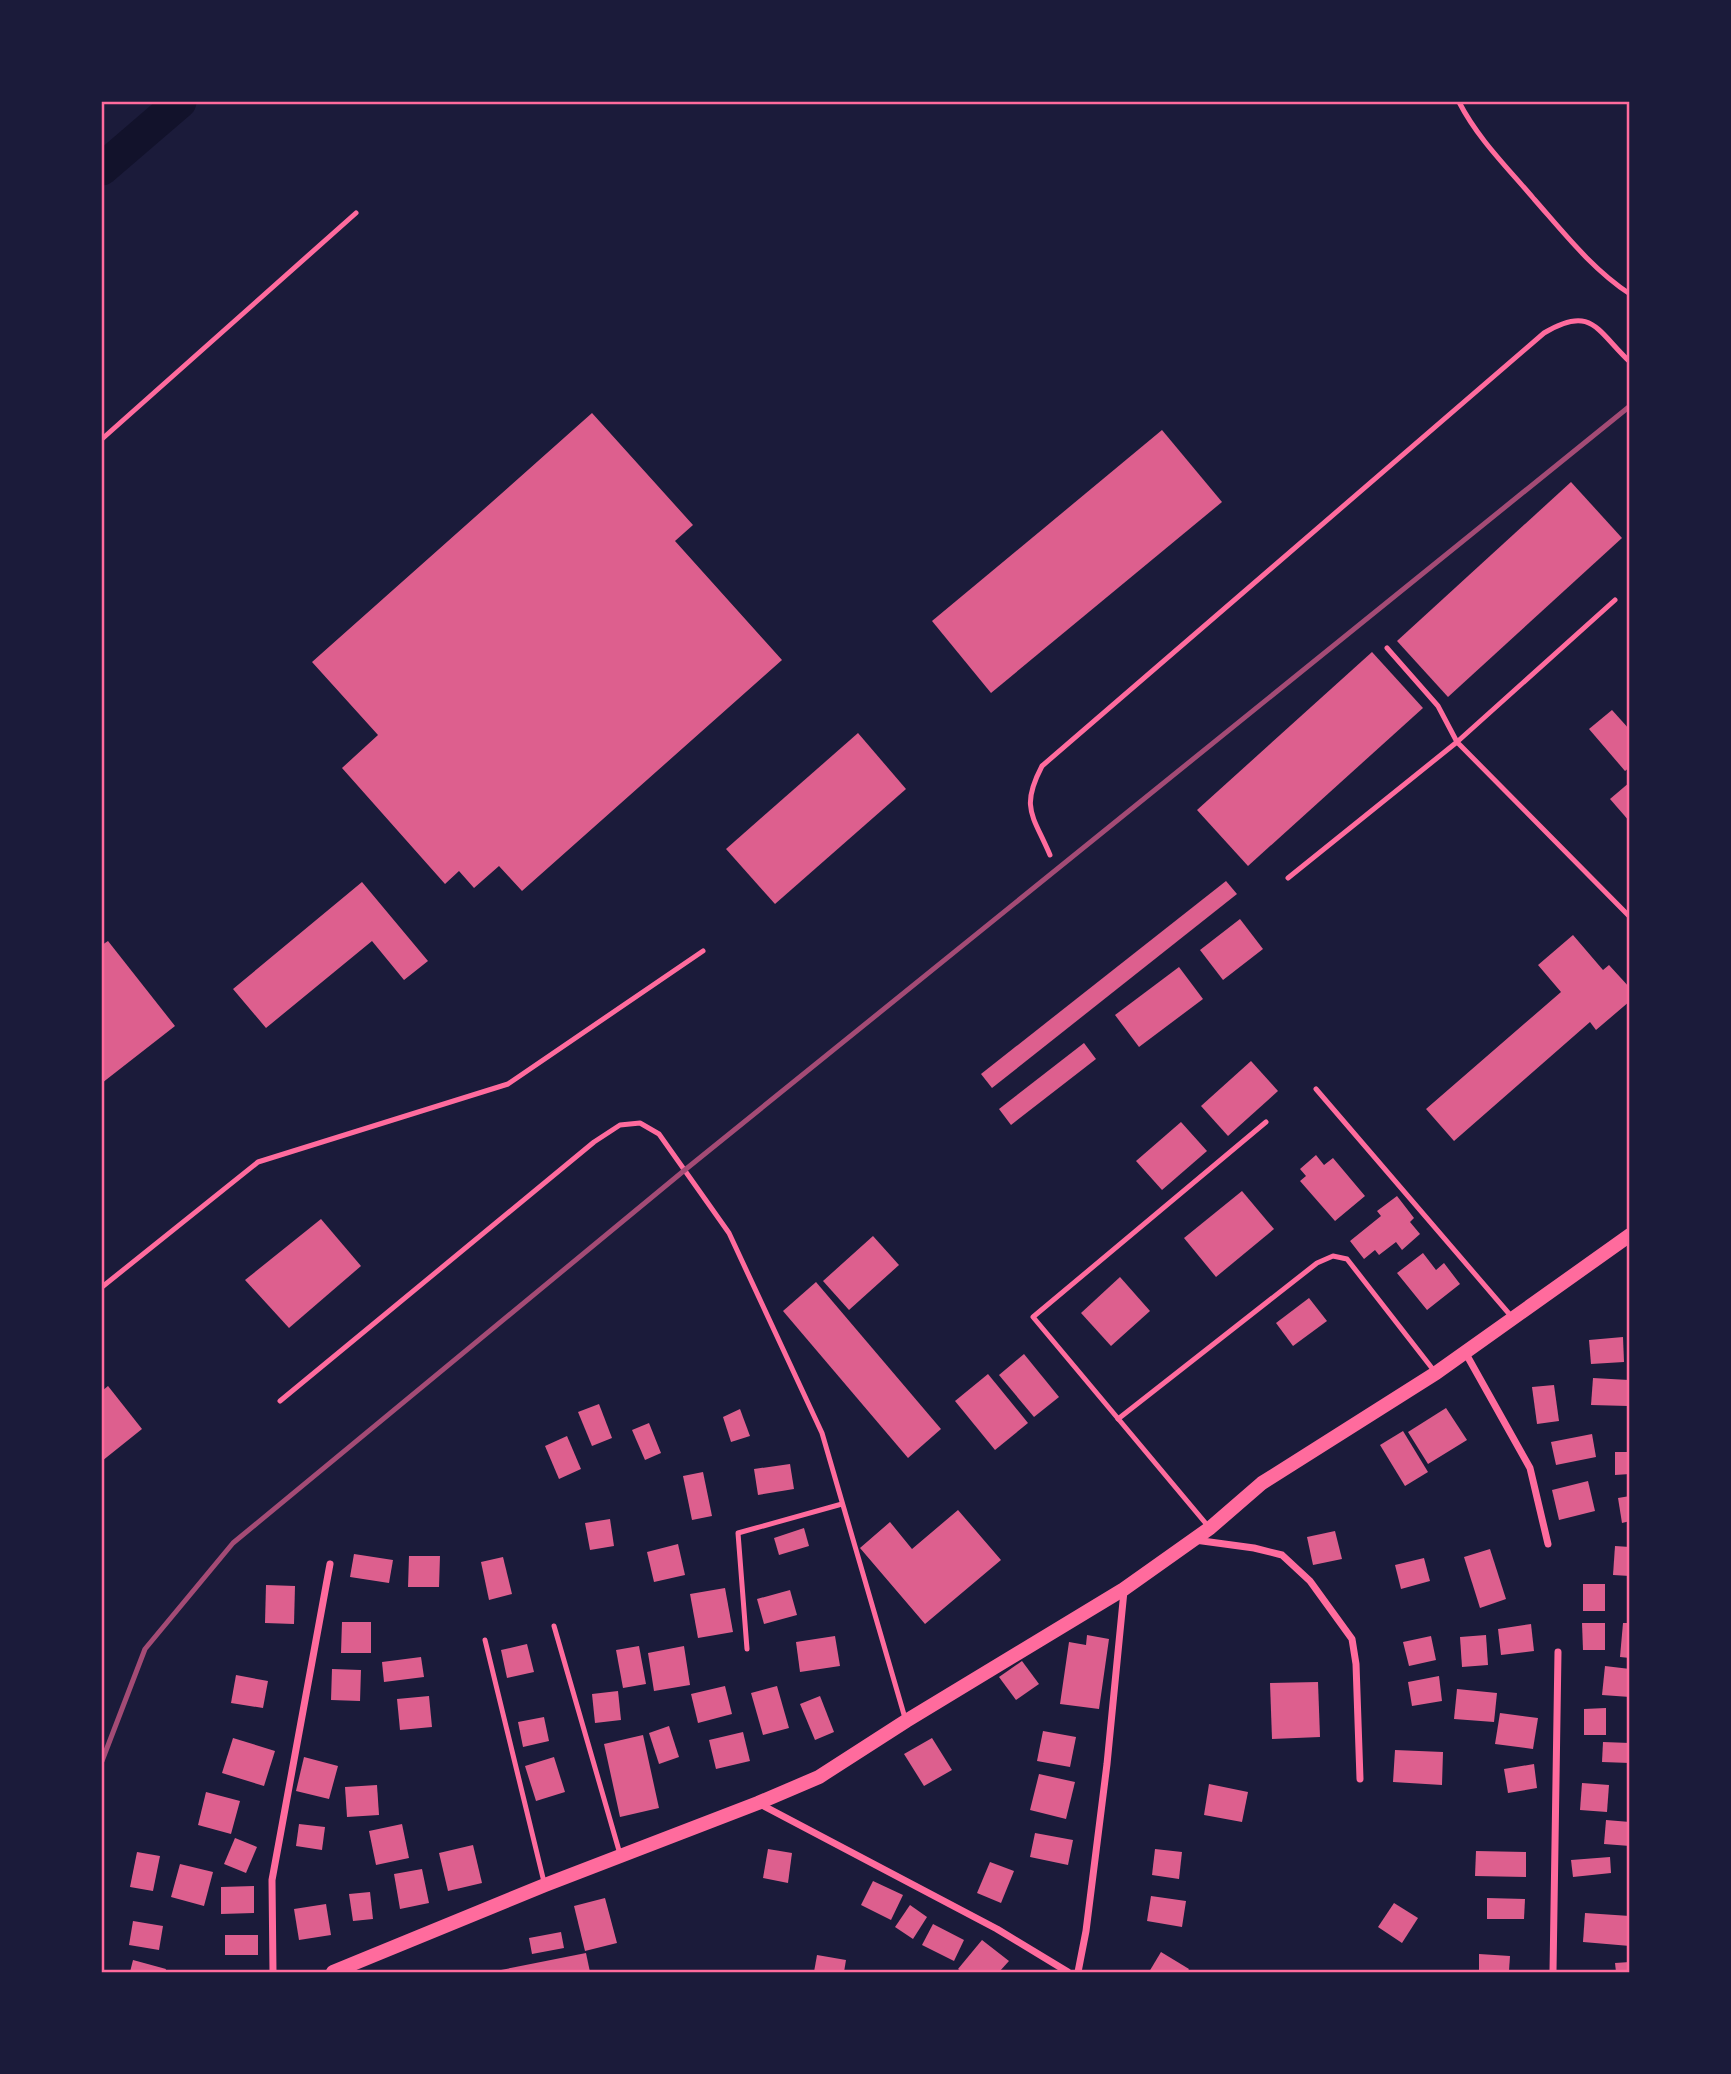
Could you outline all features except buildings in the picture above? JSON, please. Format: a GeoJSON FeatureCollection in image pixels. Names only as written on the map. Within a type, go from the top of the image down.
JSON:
{"type":"FeatureCollection","features":[{"type":"Feature","properties":{"kind":"main road"},"geometry":{"type":"LineString","coordinates":[[333,1972],[819,1777],[1124,1589],[1195,1540],[1262,1483],[1436,1373],[1629,1235]]}},
{"type":"Feature","properties":{"kind":"street"},"geometry":{"type":"LineString","coordinates":[[1465,1352],[1530,1468],[1548,1544]]}},
{"type":"Feature","properties":{"kind":"street"},"geometry":{"type":"LineString","coordinates":[[1195,1540],[1254,1548],[1282,1555],[1310,1581],[1352,1639],[1356,1664],[1360,1779]]}},
{"type":"Feature","properties":{"kind":"street"},"geometry":{"type":"LineString","coordinates":[[272,1972],[272,1880],[330,1564]]}},
{"type":"Feature","properties":{"kind":"street"},"geometry":{"type":"LineString","coordinates":[[1077,1972],[1086,1931],[1107,1764],[1124,1589]]}},
{"type":"Feature","properties":{"kind":"street"},"geometry":{"type":"LineString","coordinates":[[1553,1972],[1558,1652]]}},
{"type":"Feature","properties":{"kind":"street"},"geometry":{"type":"LineString","coordinates":[[758,1803],[997,1929],[1068,1972]]}},
{"type":"Feature","properties":{"kind":"lane"},"geometry":{"type":"LineString","coordinates":[[1458,102],[1474,130],[1581,252],[1614,283],[1629,293]]}},
{"type":"Feature","properties":{"kind":"lane"},"geometry":{"type":"LineString","coordinates":[[102,439],[356,213]]}},
{"type":"Feature","properties":{"kind":"lane"},"geometry":{"type":"LineString","coordinates":[[1050,855],[1029,806],[1030,793],[1042,766],[1544,333],[1573,320],[1591,323],[1629,362]]}},
{"type":"Feature","properties":{"kind":"lane"},"geometry":{"type":"LineString","coordinates":[[1288,878],[1457,742],[1615,600]]}},
{"type":"Feature","properties":{"kind":"lane"},"geometry":{"type":"LineString","coordinates":[[1387,648],[1438,706],[1457,742],[1629,917]]}},
{"type":"Feature","properties":{"kind":"lane"},"geometry":{"type":"LineString","coordinates":[[102,1287],[258,1162],[508,1084],[703,951]]}},
{"type":"Feature","properties":{"kind":"lane"},"geometry":{"type":"LineString","coordinates":[[1316,1089],[1514,1318]]}},
{"type":"Feature","properties":{"kind":"lane"},"geometry":{"type":"LineString","coordinates":[[1210,1528],[1032,1317],[1266,1122]]}},
{"type":"Feature","properties":{"kind":"lane"},"geometry":{"type":"LineString","coordinates":[[280,1401],[594,1142],[620,1125],[639,1123],[659,1134],[729,1233],[822,1433],[906,1721]]}},
{"type":"Feature","properties":{"kind":"lane"},"geometry":{"type":"LineString","coordinates":[[1118,1419],[1317,1263],[1333,1256],[1346,1259],[1436,1373]]}},
{"type":"Feature","properties":{"kind":"lane"},"geometry":{"type":"LineString","coordinates":[[747,1649],[738,1533],[842,1504]]}},
{"type":"Feature","properties":{"kind":"lane"},"geometry":{"type":"LineString","coordinates":[[554,1626],[621,1857]]}},
{"type":"Feature","properties":{"kind":"lane"},"geometry":{"type":"LineString","coordinates":[[485,1640],[545,1885]]}},
{"type":"Feature","properties":{"kind":"waterway"},"geometry":{"type":"LineString","coordinates":[[102,169],[180,102]]}},
{"type":"Feature","properties":{"kind":"railway"},"geometry":{"type":"LineString","coordinates":[[102,1761],[145,1649],[233,1543],[686,1169],[1630,406]]}}]}
